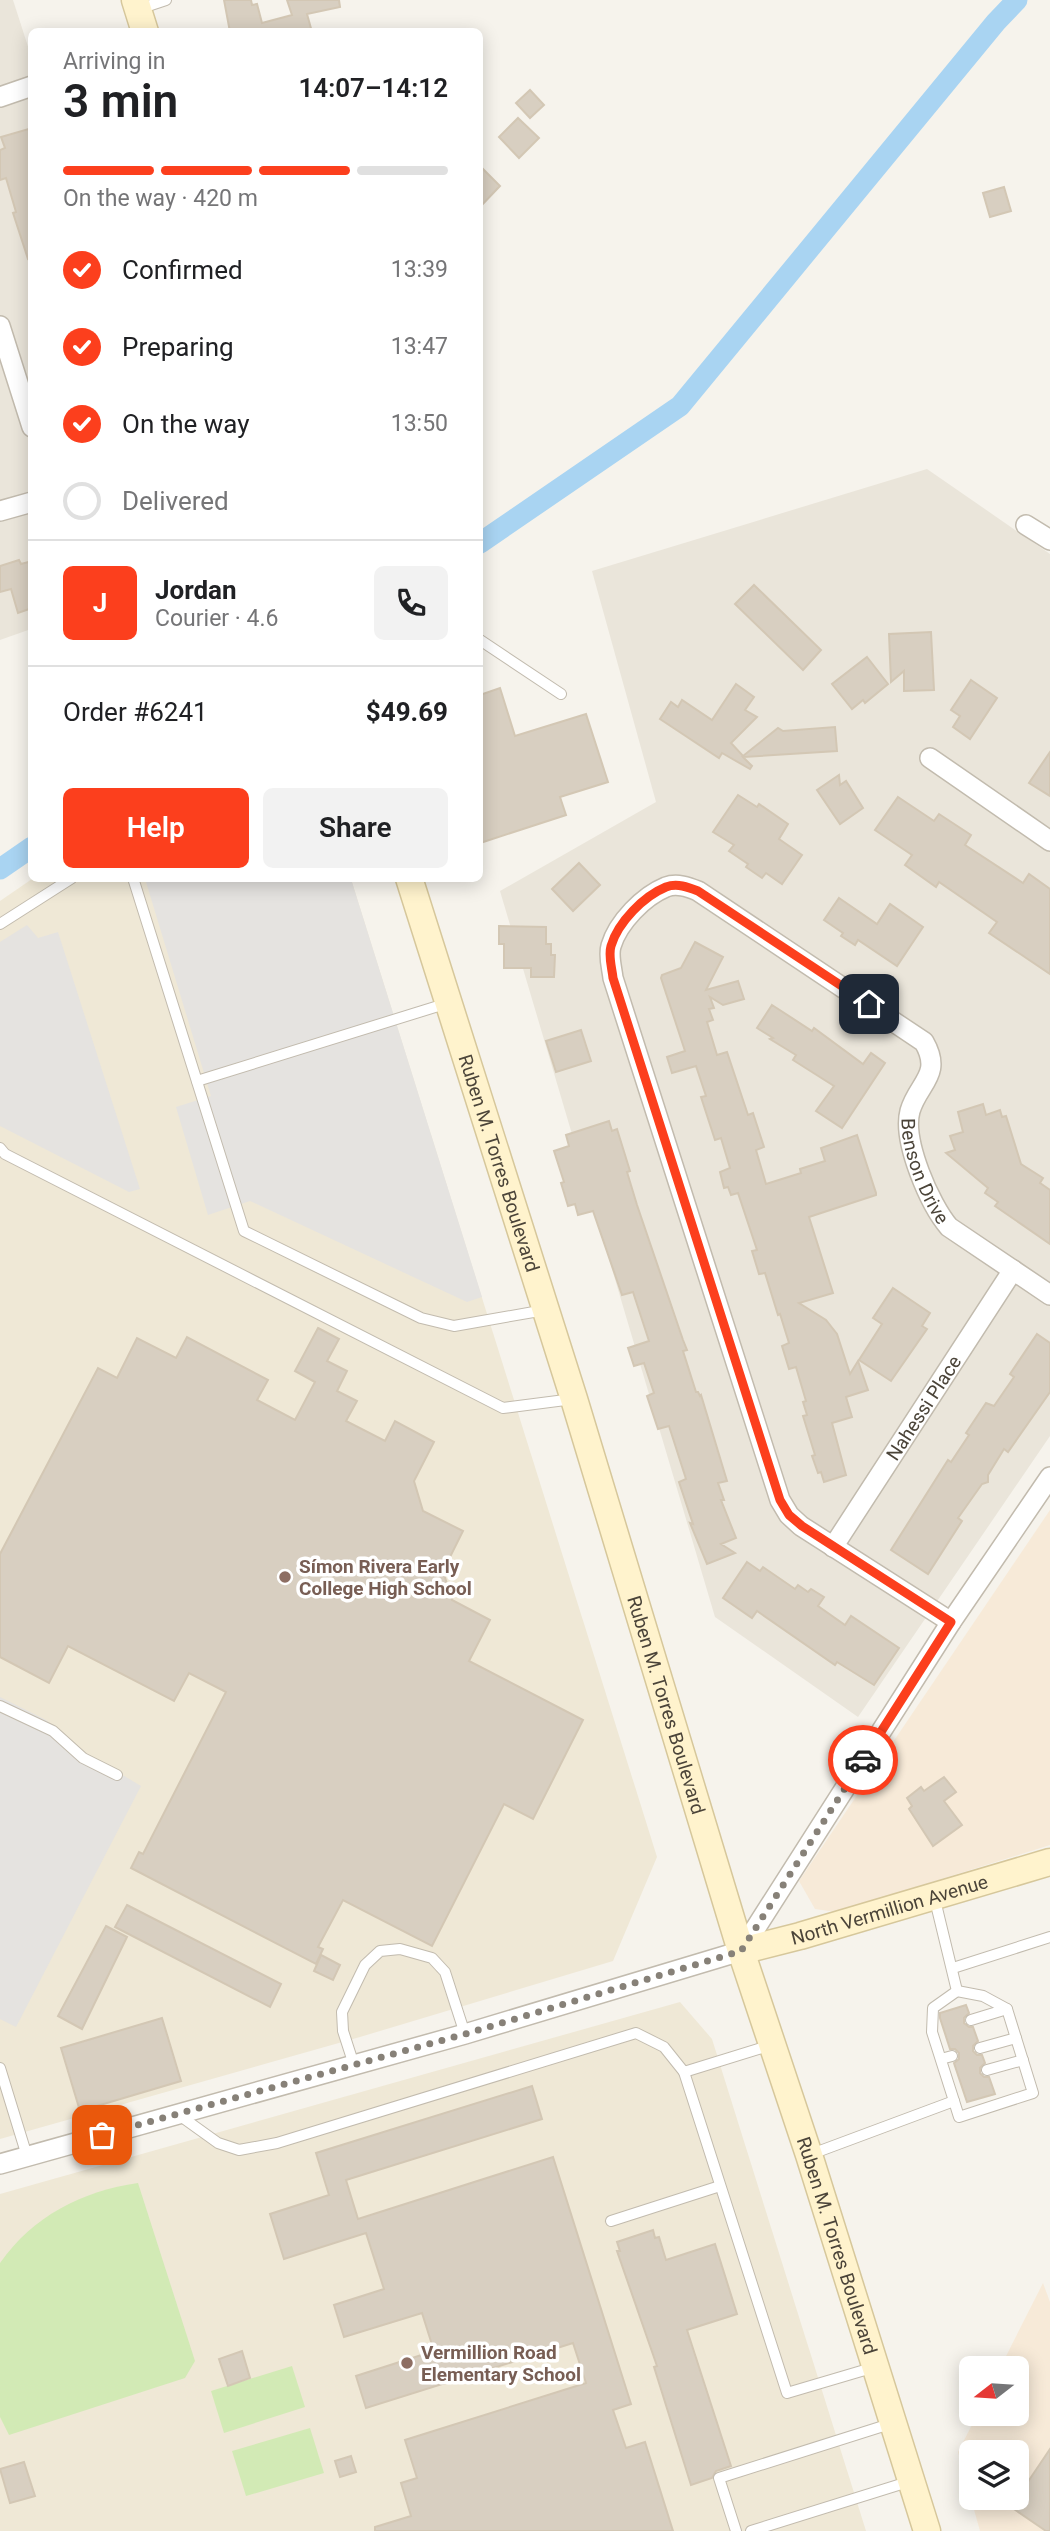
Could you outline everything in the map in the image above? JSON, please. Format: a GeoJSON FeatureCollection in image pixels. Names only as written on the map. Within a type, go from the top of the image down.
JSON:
{"type":"FeatureCollection","features":[{"type":"Feature","properties":{"kind":"main road","name":"Ruben M. Torres Boulevard"},"geometry":{"type":"LineString","coordinates":[[410,882],[573,1399],[741,1951],[927,2531]]}},
{"type":"Feature","properties":{"kind":"main road","name":"North Vermillion Avenue"},"geometry":{"type":"LineString","coordinates":[[741,1951],[1050,1862]]}},
{"type":"Feature","properties":{"kind":"street"},"geometry":{"type":"LineString","coordinates":[[0,97],[28,87]]}},
{"type":"Feature","properties":{"kind":"street"},"geometry":{"type":"LineString","coordinates":[[0,326],[28,414]]}},
{"type":"Feature","properties":{"kind":"street"},"geometry":{"type":"LineString","coordinates":[[0,511],[28,503]]}},
{"type":"Feature","properties":{"kind":"street"},"geometry":{"type":"LineString","coordinates":[[1026,525],[1050,540]]}},
{"type":"Feature","properties":{"kind":"street"},"geometry":{"type":"LineString","coordinates":[[930,758],[1050,841]]}},
{"type":"Feature","properties":{"kind":"street","name":"Benson Drive"},"geometry":{"type":"LineString","coordinates":[[951,1622],[802,1526],[789,1515],[780,1500],[613,978],[611,946],[618,931],[640,904],[668,886],[683,885],[698,891],[924,1042],[931,1054],[932,1069],[910,1111],[909,1127],[923,1185],[937,1213],[949,1227],[1050,1294]]}},
{"type":"Feature","properties":{"kind":"street","name":"Nahessi Place"},"geometry":{"type":"LineString","coordinates":[[834,1547],[1013,1270]]}},
{"type":"Feature","properties":{"kind":"street"},"geometry":{"type":"LineString","coordinates":[[741,1951],[951,1622],[1050,1477]]}},
{"type":"Feature","properties":{"kind":"street","name":"North Vermillion Avenue"},"geometry":{"type":"LineString","coordinates":[[0,2164],[354,2066],[741,1951]]}},
{"type":"Feature","properties":{"kind":"lane"},"geometry":{"type":"LineString","coordinates":[[140,14],[166,0]]}},
{"type":"Feature","properties":{"kind":"lane"},"geometry":{"type":"LineString","coordinates":[[483,642],[561,694]]}},
{"type":"Feature","properties":{"kind":"lane"},"geometry":{"type":"LineString","coordinates":[[0,925],[66,882]]}},
{"type":"Feature","properties":{"kind":"lane"},"geometry":{"type":"LineString","coordinates":[[134,882],[244,1231],[421,1318],[454,1326],[545,1310]]}},
{"type":"Feature","properties":{"kind":"lane"},"geometry":{"type":"LineString","coordinates":[[197,1081],[449,1003]]}},
{"type":"Feature","properties":{"kind":"lane"},"geometry":{"type":"LineString","coordinates":[[0,1148],[5,1154],[503,1408],[573,1399]]}},
{"type":"Feature","properties":{"kind":"lane"},"geometry":{"type":"LineString","coordinates":[[0,1706],[54,1731],[83,1758],[117,1775]]}},
{"type":"Feature","properties":{"kind":"lane"},"geometry":{"type":"LineString","coordinates":[[934,1896],[957,1991]]}},
{"type":"Feature","properties":{"kind":"lane"},"geometry":{"type":"LineString","coordinates":[[953,1968],[1050,1937]]}},
{"type":"Feature","properties":{"kind":"lane"},"geometry":{"type":"LineString","coordinates":[[354,2066],[343,2031],[342,2012],[365,1965],[380,1951],[400,1949],[432,1958],[445,1972],[465,2034]]}},
{"type":"Feature","properties":{"kind":"lane"},"geometry":{"type":"LineString","coordinates":[[957,1991],[983,1996],[1007,2009],[1033,2092],[959,2117],[932,2032],[933,2008],[957,1991]]}},
{"type":"Feature","properties":{"kind":"lane"},"geometry":{"type":"LineString","coordinates":[[971,2020],[1007,2009]]}},
{"type":"Feature","properties":{"kind":"lane"},"geometry":{"type":"LineString","coordinates":[[932,2032],[943,2029]]}},
{"type":"Feature","properties":{"kind":"lane"},"geometry":{"type":"LineString","coordinates":[[178,2115],[218,2143],[239,2150],[277,2143],[636,2033],[664,2047],[684,2072],[787,2393],[876,2367]]}},
{"type":"Feature","properties":{"kind":"lane"},"geometry":{"type":"LineString","coordinates":[[980,2048],[1016,2038]]}},
{"type":"Feature","properties":{"kind":"lane"},"geometry":{"type":"LineString","coordinates":[[684,2072],[773,2045]]}},
{"type":"Feature","properties":{"kind":"lane"},"geometry":{"type":"LineString","coordinates":[[941,2059],[952,2056]]}},
{"type":"Feature","properties":{"kind":"lane"},"geometry":{"type":"LineString","coordinates":[[987,2070],[1023,2060]]}},
{"type":"Feature","properties":{"kind":"lane"},"geometry":{"type":"LineString","coordinates":[[0,2068],[27,2156]]}},
{"type":"Feature","properties":{"kind":"lane"},"geometry":{"type":"LineString","coordinates":[[948,2082],[959,2078]]}},
{"type":"Feature","properties":{"kind":"lane"},"geometry":{"type":"LineString","coordinates":[[808,2155],[954,2101]]}},
{"type":"Feature","properties":{"kind":"lane"},"geometry":{"type":"LineString","coordinates":[[611,2221],[720,2186]]}},
{"type":"Feature","properties":{"kind":"lane"},"geometry":{"type":"LineString","coordinates":[[736,2531],[719,2478],[894,2423]]}},
{"type":"Feature","properties":{"kind":"lane"},"geometry":{"type":"LineString","coordinates":[[751,2531],[911,2481]]}},
{"type":"Feature","properties":{"kind":"shaded area"},"geometry":{"type":"Polygon","coordinates":[[[0,0],[13,0],[28,47],[28,630],[0,640],[0,0]]]}},
{"type":"Feature","properties":{"kind":"shaded area"},"geometry":{"type":"Polygon","coordinates":[[[927,469],[1050,554],[1050,1436],[858,1717],[715,1617],[500,891],[656,802],[592,571],[927,469]]]}},
{"type":"Feature","properties":{"kind":"shaded area","name":"Símon Rivera Early College High School"},"geometry":{"type":"Polygon","coordinates":[[[28,882],[352,882],[657,1857],[613,1961],[360,2037],[0,2139],[0,901],[28,882]]]}},
{"type":"Feature","properties":{"kind":"shaded area"},"geometry":{"type":"Polygon","coordinates":[[[146,882],[352,882],[482,1297],[467,1302],[250,1201],[208,1215],[176,1107],[211,1096],[146,882]]]}},
{"type":"Feature","properties":{"kind":"shaded area"},"geometry":{"type":"Polygon","coordinates":[[[27,925],[38,938],[58,932],[140,1189],[129,1192],[0,1126],[0,942],[27,925]]]}},
{"type":"Feature","properties":{"kind":"shaded area"},"geometry":{"type":"Polygon","coordinates":[[[1050,1510],[1050,1845],[836,1912],[815,1909],[799,1881],[1050,1510]]]}},
{"type":"Feature","properties":{"kind":"shaded area"},"geometry":{"type":"Polygon","coordinates":[[[0,1697],[46,1720],[84,1752],[141,1786],[16,2027],[0,2019],[0,1697]]]}},
{"type":"Feature","properties":{"kind":"shaded area","name":"Vermillion Road Elementary School"},"geometry":{"type":"Polygon","coordinates":[[[680,2002],[712,2039],[866,2531],[0,2531],[0,2194],[680,2002]]]}},
{"type":"Feature","properties":{"kind":"shaded area"},"geometry":{"type":"Polygon","coordinates":[[[1043,2283],[1050,2302],[1050,2531],[980,2531],[974,2510],[1029,2510],[1029,2440],[964,2440],[971,2426],[1029,2426],[1029,2356],[1006,2356],[1043,2283]]]}},
{"type":"Feature","properties":{"kind":"green space"},"geometry":{"type":"Polygon","coordinates":[[[138,2183],[195,2361],[185,2378],[9,2435],[0,2417],[0,2263],[28,2232],[60,2208],[97,2192],[138,2183]]]}},
{"type":"Feature","properties":{"kind":"green space"},"geometry":{"type":"Polygon","coordinates":[[[292,2366],[305,2407],[224,2433],[211,2391],[292,2366]]]}},
{"type":"Feature","properties":{"kind":"green space"},"geometry":{"type":"Polygon","coordinates":[[[310,2428],[324,2473],[246,2496],[232,2451],[310,2428]]]}},
{"type":"Feature","properties":{"kind":"building"},"geometry":{"type":"Polygon","coordinates":[[[224,0],[251,0],[252,5],[257,4],[262,23],[292,15],[287,0],[339,0],[340,7],[307,14],[311,28],[229,28],[224,0]]]}},
{"type":"Feature","properties":{"kind":"building"},"geometry":{"type":"Polygon","coordinates":[[[530,90],[544,105],[530,118],[516,103],[530,90]]]}},
{"type":"Feature","properties":{"kind":"building"},"geometry":{"type":"Polygon","coordinates":[[[518,118],[539,138],[519,158],[499,137],[518,118]]]}},
{"type":"Feature","properties":{"kind":"building"},"geometry":{"type":"Polygon","coordinates":[[[28,129],[28,259],[13,213],[16,212],[6,178],[0,180],[0,150],[5,148],[1,137],[28,129]]]}},
{"type":"Feature","properties":{"kind":"building"},"geometry":{"type":"Polygon","coordinates":[[[483,169],[500,186],[483,204],[483,169]]]}},
{"type":"Feature","properties":{"kind":"building"},"geometry":{"type":"Polygon","coordinates":[[[1004,187],[1011,211],[990,217],[983,193],[1004,187]]]}},
{"type":"Feature","properties":{"kind":"building"},"geometry":{"type":"Polygon","coordinates":[[[19,560],[21,564],[28,562],[28,609],[18,613],[11,589],[0,592],[0,566],[19,560]]]}},
{"type":"Feature","properties":{"kind":"building"},"geometry":{"type":"Polygon","coordinates":[[[754,585],[821,650],[803,670],[735,604],[754,585]]]}},
{"type":"Feature","properties":{"kind":"building"},"geometry":{"type":"Polygon","coordinates":[[[931,632],[934,690],[904,691],[904,671],[891,682],[889,634],[931,632]]]}},
{"type":"Feature","properties":{"kind":"building"},"geometry":{"type":"Polygon","coordinates":[[[867,657],[888,684],[865,703],[863,700],[852,709],[832,684],[867,657]]]}},
{"type":"Feature","properties":{"kind":"building"},"geometry":{"type":"Polygon","coordinates":[[[971,680],[997,698],[970,739],[953,727],[960,716],[951,710],[971,680]]]}},
{"type":"Feature","properties":{"kind":"building"},"geometry":{"type":"Polygon","coordinates":[[[736,684],[754,697],[745,710],[757,717],[731,743],[743,756],[778,728],[783,731],[835,727],[837,751],[743,757],[752,766],[750,769],[722,753],[719,758],[660,719],[671,702],[678,707],[682,700],[712,720],[736,684]]]}},
{"type":"Feature","properties":{"kind":"building"},"geometry":{"type":"Polygon","coordinates":[[[500,688],[515,736],[586,714],[608,782],[560,797],[566,815],[483,842],[483,694],[500,688]]]}},
{"type":"Feature","properties":{"kind":"building"},"geometry":{"type":"Polygon","coordinates":[[[1050,752],[1050,796],[1029,783],[1050,752]]]}},
{"type":"Feature","properties":{"kind":"building"},"geometry":{"type":"Polygon","coordinates":[[[839,775],[840,785],[846,781],[863,808],[840,824],[817,790],[839,775]]]}},
{"type":"Feature","properties":{"kind":"building"},"geometry":{"type":"Polygon","coordinates":[[[738,795],[757,807],[759,804],[788,824],[779,839],[802,855],[782,884],[766,873],[762,878],[746,867],[748,864],[729,851],[734,845],[713,832],[738,795]]]}},
{"type":"Feature","properties":{"kind":"building"},"geometry":{"type":"Polygon","coordinates":[[[898,797],[934,821],[939,814],[971,835],[965,845],[1023,883],[1029,874],[1050,889],[1050,974],[989,933],[997,922],[939,882],[936,887],[905,865],[912,855],[875,830],[898,797]]]}},
{"type":"Feature","properties":{"kind":"building"},"geometry":{"type":"Polygon","coordinates":[[[579,863],[600,885],[573,911],[552,889],[579,863]]]}},
{"type":"Feature","properties":{"kind":"building"},"geometry":{"type":"Polygon","coordinates":[[[839,898],[877,924],[890,904],[923,927],[897,966],[858,940],[855,945],[824,920],[839,898]]]}},
{"type":"Feature","properties":{"kind":"building"},"geometry":{"type":"Polygon","coordinates":[[[499,926],[546,927],[546,944],[551,944],[551,955],[555,955],[554,977],[531,977],[531,968],[504,968],[504,944],[499,944],[499,926]]]}},
{"type":"Feature","properties":{"kind":"building"},"geometry":{"type":"Polygon","coordinates":[[[695,942],[723,957],[706,990],[738,981],[744,999],[723,1005],[710,997],[714,1008],[709,1009],[713,1020],[707,1022],[717,1055],[727,1052],[748,1115],[753,1113],[764,1147],[756,1150],[766,1184],[801,1173],[800,1169],[825,1161],[821,1148],[857,1135],[876,1193],[809,1217],[833,1293],[799,1303],[826,1320],[837,1334],[850,1374],[858,1361],[868,1390],[846,1397],[852,1417],[832,1423],[846,1475],[824,1482],[812,1456],[815,1455],[803,1416],[807,1415],[803,1402],[806,1401],[796,1367],[789,1369],[782,1346],[789,1343],[780,1314],[778,1315],[765,1273],[759,1274],[752,1251],[757,1250],[738,1193],[731,1195],[728,1187],[724,1188],[720,1172],[730,1168],[721,1138],[715,1140],[701,1097],[706,1096],[696,1066],[672,1073],[667,1057],[685,1051],[661,978],[662,975],[681,968],[695,942]]]}},
{"type":"Feature","properties":{"kind":"building"},"geometry":{"type":"Polygon","coordinates":[[[772,1005],[812,1031],[814,1028],[863,1064],[871,1053],[885,1063],[842,1128],[816,1111],[834,1086],[793,1060],[796,1055],[757,1028],[772,1005]]]}},
{"type":"Feature","properties":{"kind":"building"},"geometry":{"type":"Polygon","coordinates":[[[581,1030],[591,1061],[556,1072],[546,1041],[581,1030]]]}},
{"type":"Feature","properties":{"kind":"building"},"geometry":{"type":"Polygon","coordinates":[[[983,1104],[986,1115],[1000,1110],[1002,1117],[1006,1116],[1021,1164],[1043,1178],[1040,1183],[1050,1190],[1050,1244],[995,1206],[998,1202],[985,1193],[988,1188],[946,1153],[955,1150],[950,1136],[963,1132],[958,1112],[983,1104]]]}},
{"type":"Feature","properties":{"kind":"building"},"geometry":{"type":"Polygon","coordinates":[[[609,1121],[612,1131],[617,1129],[637,1205],[687,1350],[683,1351],[696,1392],[701,1395],[727,1481],[718,1483],[724,1500],[721,1500],[736,1538],[721,1544],[735,1553],[707,1564],[690,1523],[693,1524],[679,1482],[686,1479],[669,1426],[658,1429],[647,1396],[654,1393],[644,1363],[634,1366],[628,1348],[649,1341],[633,1292],[622,1295],[593,1211],[578,1215],[575,1204],[568,1206],[561,1183],[564,1182],[554,1151],[569,1146],[566,1135],[609,1121]]]}},
{"type":"Feature","properties":{"kind":"building"},"geometry":{"type":"Polygon","coordinates":[[[893,1288],[930,1313],[922,1326],[927,1329],[891,1381],[859,1360],[882,1324],[873,1318],[893,1288]]]}},
{"type":"Feature","properties":{"kind":"building"},"geometry":{"type":"Polygon","coordinates":[[[318,1328],[339,1339],[327,1361],[347,1371],[337,1391],[357,1401],[346,1421],[385,1441],[395,1421],[434,1442],[414,1481],[423,1511],[463,1531],[443,1571],[452,1600],[490,1620],[469,1661],[583,1720],[533,1819],[504,1804],[432,1946],[343,1900],[318,1947],[323,1949],[316,1964],[131,1868],[139,1852],[143,1854],[226,1692],[189,1673],[174,1701],[68,1646],[49,1683],[0,1657],[0,1554],[98,1368],[117,1378],[137,1338],[176,1358],[187,1337],[268,1380],[257,1400],[295,1420],[315,1382],[295,1371],[318,1328]]]}},
{"type":"Feature","properties":{"kind":"building"},"geometry":{"type":"Polygon","coordinates":[[[1037,1334],[1050,1343],[1050,1392],[1008,1452],[1004,1449],[988,1475],[988,1482],[982,1484],[958,1518],[962,1521],[928,1574],[891,1550],[948,1460],[951,1462],[969,1435],[966,1433],[986,1403],[994,1406],[1014,1377],[1010,1374],[1037,1334]]]}},
{"type":"Feature","properties":{"kind":"building"},"geometry":{"type":"Polygon","coordinates":[[[747,1562],[760,1571],[763,1567],[795,1589],[798,1585],[808,1592],[811,1589],[824,1597],[818,1606],[845,1625],[851,1616],[899,1648],[874,1685],[837,1662],[835,1665],[757,1611],[752,1618],[723,1598],[747,1562]]]}},
{"type":"Feature","properties":{"kind":"building"},"geometry":{"type":"Polygon","coordinates":[[[944,1777],[956,1792],[944,1801],[962,1825],[933,1846],[909,1809],[912,1806],[907,1798],[921,1787],[924,1791],[944,1777]]]}},
{"type":"Feature","properties":{"kind":"building"},"geometry":{"type":"Polygon","coordinates":[[[127,1905],[281,1984],[270,2007],[115,1927],[127,1905]]]}},
{"type":"Feature","properties":{"kind":"building"},"geometry":{"type":"Polygon","coordinates":[[[106,1926],[127,1937],[82,2029],[58,2016],[106,1926]]]}},
{"type":"Feature","properties":{"kind":"building"},"geometry":{"type":"Polygon","coordinates":[[[321,1955],[340,1965],[333,1980],[314,1971],[321,1955]]]}},
{"type":"Feature","properties":{"kind":"building"},"geometry":{"type":"Polygon","coordinates":[[[966,2005],[969,2013],[964,2018],[964,2023],[973,2027],[978,2041],[973,2046],[973,2051],[982,2055],[985,2063],[980,2068],[980,2073],[989,2077],[995,2094],[967,2102],[954,2063],[959,2059],[959,2053],[950,2049],[940,2018],[940,2013],[966,2005]]]}},
{"type":"Feature","properties":{"kind":"building"},"geometry":{"type":"Polygon","coordinates":[[[162,2018],[181,2081],[80,2111],[61,2048],[162,2018]]]}},
{"type":"Feature","properties":{"kind":"building"},"geometry":{"type":"Polygon","coordinates":[[[532,2086],[542,2119],[346,2180],[358,2219],[553,2157],[631,2404],[613,2410],[626,2448],[645,2442],[673,2531],[375,2531],[375,2527],[411,2516],[401,2483],[417,2478],[405,2440],[586,2383],[573,2343],[366,2408],[356,2376],[434,2351],[422,2313],[344,2337],[334,2305],[384,2289],[366,2233],[284,2259],[270,2214],[329,2195],[316,2153],[532,2086]]]}},
{"type":"Feature","properties":{"kind":"building"},"geometry":{"type":"Polygon","coordinates":[[[653,2230],[655,2238],[659,2237],[666,2260],[715,2244],[737,2314],[687,2330],[731,2466],[716,2471],[712,2478],[691,2485],[654,2367],[657,2366],[617,2251],[620,2251],[617,2242],[653,2230]]]}},
{"type":"Feature","properties":{"kind":"building"},"geometry":{"type":"Polygon","coordinates":[[[242,2351],[250,2378],[228,2386],[219,2359],[242,2351]]]}},
{"type":"Feature","properties":{"kind":"building"},"geometry":{"type":"Polygon","coordinates":[[[1050,2449],[1050,2531],[1015,2510],[1029,2510],[1029,2480],[1050,2449]]]}},
{"type":"Feature","properties":{"kind":"building"},"geometry":{"type":"Polygon","coordinates":[[[351,2456],[356,2472],[340,2477],[335,2461],[351,2456]]]}},
{"type":"Feature","properties":{"kind":"building"},"geometry":{"type":"Polygon","coordinates":[[[24,2462],[35,2496],[10,2503],[0,2469],[24,2462]]]}},
{"type":"Feature","properties":{"kind":"waterway"},"geometry":{"type":"LineString","coordinates":[[483,541],[680,406],[996,22],[1017,0]]}},
{"type":"Feature","properties":{"kind":"waterway"},"geometry":{"type":"LineString","coordinates":[[0,869],[28,850]]}},
{"type":"Feature","properties":{"kind":"way so far"},"geometry":{"type":"LineString","coordinates":[[102,2135],[354,2066],[741,1951],[863,1760]]}},
{"type":"Feature","properties":{"kind":"place","name":"Símon Rivera Early College High School"},"geometry":{"type":"Point","coordinates":[285,1577]}},
{"type":"Feature","properties":{"kind":"place","name":"Vermillion Road Elementary School"},"geometry":{"type":"Point","coordinates":[407,2363]}},
{"type":"Feature","properties":{"kind":"route"},"geometry":{"type":"LineString","coordinates":[[863,1760],[951,1622],[802,1526],[789,1515],[780,1500],[613,978],[611,946],[618,931],[640,904],[668,886],[683,885],[698,891],[869,1004]]}}]}
